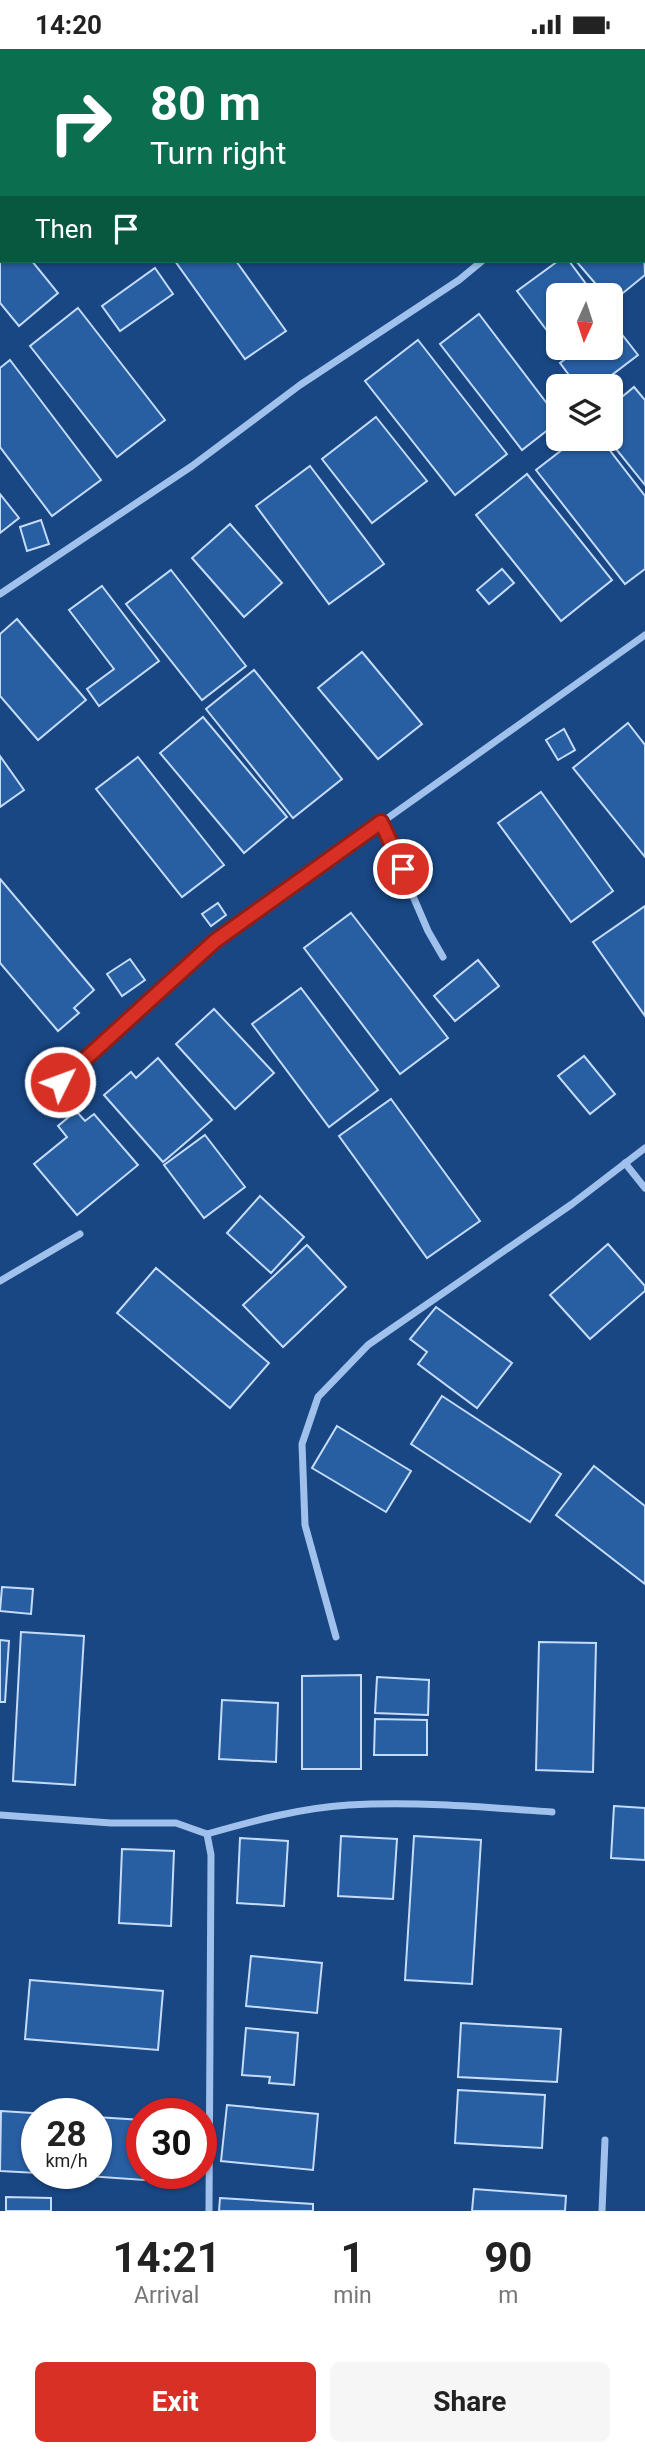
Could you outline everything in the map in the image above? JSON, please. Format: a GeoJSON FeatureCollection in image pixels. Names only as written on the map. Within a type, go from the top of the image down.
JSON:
{"type":"FeatureCollection","features":[{"type":"Feature","properties":{"kind":"street"},"geometry":{"type":"LineString","coordinates":[[0,594],[192,466],[300,385],[459,280],[480,263]]}},
{"type":"Feature","properties":{"kind":"street"},"geometry":{"type":"LineString","coordinates":[[41,1099],[215,941],[645,635]]}},
{"type":"Feature","properties":{"kind":"street"},"geometry":{"type":"LineString","coordinates":[[381,822],[428,931],[443,957]]}},
{"type":"Feature","properties":{"kind":"street"},"geometry":{"type":"LineString","coordinates":[[335,1637],[305,1525],[302,1444],[318,1397],[368,1345],[572,1204],[645,1148]]}},
{"type":"Feature","properties":{"kind":"street"},"geometry":{"type":"LineString","coordinates":[[625,1163],[645,1188]]}},
{"type":"Feature","properties":{"kind":"street"},"geometry":{"type":"LineString","coordinates":[[0,1281],[80,1234]]}},
{"type":"Feature","properties":{"kind":"street"},"geometry":{"type":"LineString","coordinates":[[0,1815],[111,1823],[176,1823],[207,1834],[290,1813],[347,1805],[449,1804],[552,1812]]}},
{"type":"Feature","properties":{"kind":"street"},"geometry":{"type":"LineString","coordinates":[[207,1834],[211,1855],[209,2211]]}},
{"type":"Feature","properties":{"kind":"street"},"geometry":{"type":"LineString","coordinates":[[601,2211],[605,2140]]}},
{"type":"Feature","properties":{"kind":"building"},"geometry":{"type":"Polygon","coordinates":[[[0,263],[34,263],[58,293],[19,326],[0,303],[0,263]]]}},
{"type":"Feature","properties":{"kind":"building"},"geometry":{"type":"Polygon","coordinates":[[[176,263],[237,263],[286,331],[245,359],[176,263]]]}},
{"type":"Feature","properties":{"kind":"building"},"geometry":{"type":"Polygon","coordinates":[[[555,263],[570,263],[585,283],[546,283],[546,329],[517,291],[555,263]]]}},
{"type":"Feature","properties":{"kind":"building"},"geometry":{"type":"Polygon","coordinates":[[[578,263],[645,263],[645,275],[623,293],[623,283],[595,283],[578,263]]]}},
{"type":"Feature","properties":{"kind":"building"},"geometry":{"type":"Polygon","coordinates":[[[155,268],[173,294],[120,331],[102,306],[155,268]]]}},
{"type":"Feature","properties":{"kind":"building"},"geometry":{"type":"Polygon","coordinates":[[[78,308],[165,420],[117,457],[30,346],[78,308]]]}},
{"type":"Feature","properties":{"kind":"building"},"geometry":{"type":"Polygon","coordinates":[[[479,314],[546,402],[546,431],[522,450],[440,344],[479,314]]]}},
{"type":"Feature","properties":{"kind":"building"},"geometry":{"type":"Polygon","coordinates":[[[623,336],[638,355],[613,374],[568,374],[560,363],[623,361],[623,336]]]}},
{"type":"Feature","properties":{"kind":"building"},"geometry":{"type":"Polygon","coordinates":[[[418,340],[507,454],[455,495],[365,381],[418,340]]]}},
{"type":"Feature","properties":{"kind":"building"},"geometry":{"type":"Polygon","coordinates":[[[10,360],[101,480],[52,516],[0,447],[0,368],[10,360]]]}},
{"type":"Feature","properties":{"kind":"building"},"geometry":{"type":"Polygon","coordinates":[[[634,387],[645,400],[645,485],[618,451],[623,451],[623,396],[634,387]]]}},
{"type":"Feature","properties":{"kind":"building"},"geometry":{"type":"Polygon","coordinates":[[[376,417],[427,481],[372,523],[322,459],[376,417]]]}},
{"type":"Feature","properties":{"kind":"building"},"geometry":{"type":"Polygon","coordinates":[[[561,451],[610,451],[645,496],[645,569],[625,584],[536,470],[561,451]]]}},
{"type":"Feature","properties":{"kind":"building"},"geometry":{"type":"Polygon","coordinates":[[[310,466],[384,564],[329,604],[256,506],[310,466]]]}},
{"type":"Feature","properties":{"kind":"building"},"geometry":{"type":"Polygon","coordinates":[[[527,474],[612,580],[561,621],[476,515],[527,474]]]}},
{"type":"Feature","properties":{"kind":"building"},"geometry":{"type":"Polygon","coordinates":[[[0,494],[19,518],[0,533],[0,494]]]}},
{"type":"Feature","properties":{"kind":"building"},"geometry":{"type":"Polygon","coordinates":[[[41,520],[49,544],[27,551],[20,527],[41,520]]]}},
{"type":"Feature","properties":{"kind":"building"},"geometry":{"type":"Polygon","coordinates":[[[230,524],[282,583],[244,617],[192,558],[230,524]]]}},
{"type":"Feature","properties":{"kind":"building"},"geometry":{"type":"Polygon","coordinates":[[[502,569],[514,583],[489,604],[477,590],[502,569]]]}},
{"type":"Feature","properties":{"kind":"building"},"geometry":{"type":"Polygon","coordinates":[[[171,570],[246,666],[202,700],[126,604],[171,570]]]}},
{"type":"Feature","properties":{"kind":"building"},"geometry":{"type":"Polygon","coordinates":[[[102,586],[159,661],[99,706],[87,689],[114,669],[69,610],[102,586]]]}},
{"type":"Feature","properties":{"kind":"building"},"geometry":{"type":"Polygon","coordinates":[[[17,619],[86,700],[38,740],[0,696],[0,634],[17,619]]]}},
{"type":"Feature","properties":{"kind":"building"},"geometry":{"type":"Polygon","coordinates":[[[362,652],[422,724],[378,759],[318,688],[362,652]]]}},
{"type":"Feature","properties":{"kind":"building"},"geometry":{"type":"Polygon","coordinates":[[[254,670],[342,779],[293,818],[206,709],[254,670]]]}},
{"type":"Feature","properties":{"kind":"building"},"geometry":{"type":"Polygon","coordinates":[[[203,717],[287,817],[244,853],[160,753],[203,717]]]}},
{"type":"Feature","properties":{"kind":"building"},"geometry":{"type":"Polygon","coordinates":[[[628,723],[645,745],[645,857],[573,768],[628,723]]]}},
{"type":"Feature","properties":{"kind":"building"},"geometry":{"type":"Polygon","coordinates":[[[564,729],[575,750],[558,760],[546,740],[564,729]]]}},
{"type":"Feature","properties":{"kind":"building"},"geometry":{"type":"Polygon","coordinates":[[[0,756],[24,790],[0,807],[0,756]]]}},
{"type":"Feature","properties":{"kind":"building"},"geometry":{"type":"Polygon","coordinates":[[[138,757],[224,865],[182,897],[96,789],[138,757]]]}},
{"type":"Feature","properties":{"kind":"building"},"geometry":{"type":"Polygon","coordinates":[[[541,792],[613,891],[571,922],[498,823],[541,792]]]}},
{"type":"Feature","properties":{"kind":"building"},"geometry":{"type":"Polygon","coordinates":[[[0,879],[94,990],[74,1008],[79,1013],[58,1031],[0,963],[0,879]]]}},
{"type":"Feature","properties":{"kind":"building"},"geometry":{"type":"Polygon","coordinates":[[[218,903],[226,915],[211,926],[202,914],[218,903]]]}},
{"type":"Feature","properties":{"kind":"building"},"geometry":{"type":"Polygon","coordinates":[[[645,906],[645,1016],[593,942],[645,906]]]}},
{"type":"Feature","properties":{"kind":"building"},"geometry":{"type":"Polygon","coordinates":[[[351,913],[448,1038],[400,1074],[304,948],[351,913]]]}},
{"type":"Feature","properties":{"kind":"building"},"geometry":{"type":"Polygon","coordinates":[[[130,959],[145,980],[122,996],[107,974],[130,959]]]}},
{"type":"Feature","properties":{"kind":"building"},"geometry":{"type":"Polygon","coordinates":[[[478,960],[499,986],[455,1021],[434,996],[478,960]]]}},
{"type":"Feature","properties":{"kind":"building"},"geometry":{"type":"Polygon","coordinates":[[[301,988],[378,1090],[329,1127],[252,1024],[301,988]]]}},
{"type":"Feature","properties":{"kind":"building"},"geometry":{"type":"Polygon","coordinates":[[[214,1009],[274,1073],[235,1109],[176,1044],[214,1009]]]}},
{"type":"Feature","properties":{"kind":"building"},"geometry":{"type":"Polygon","coordinates":[[[584,1056],[615,1094],[590,1114],[558,1076],[584,1056]]]}},
{"type":"Feature","properties":{"kind":"building"},"geometry":{"type":"Polygon","coordinates":[[[158,1058],[212,1120],[163,1162],[104,1095],[131,1072],[136,1078],[158,1058]]]}},
{"type":"Feature","properties":{"kind":"building"},"geometry":{"type":"Polygon","coordinates":[[[391,1099],[480,1221],[427,1258],[339,1136],[391,1099]]]}},
{"type":"Feature","properties":{"kind":"building"},"geometry":{"type":"Polygon","coordinates":[[[76,1111],[85,1121],[94,1114],[138,1165],[77,1215],[34,1164],[67,1137],[58,1126],[76,1111]]]}},
{"type":"Feature","properties":{"kind":"building"},"geometry":{"type":"Polygon","coordinates":[[[205,1135],[245,1187],[204,1218],[164,1165],[205,1135]]]}},
{"type":"Feature","properties":{"kind":"building"},"geometry":{"type":"Polygon","coordinates":[[[260,1196],[304,1237],[271,1273],[227,1233],[260,1196]]]}},
{"type":"Feature","properties":{"kind":"building"},"geometry":{"type":"Polygon","coordinates":[[[608,1244],[645,1286],[645,1291],[590,1339],[550,1295],[608,1244]]]}},
{"type":"Feature","properties":{"kind":"building"},"geometry":{"type":"Polygon","coordinates":[[[307,1245],[346,1287],[283,1347],[243,1305],[307,1245]]]}},
{"type":"Feature","properties":{"kind":"building"},"geometry":{"type":"Polygon","coordinates":[[[156,1268],[269,1363],[230,1408],[117,1313],[156,1268]]]}},
{"type":"Feature","properties":{"kind":"building"},"geometry":{"type":"Polygon","coordinates":[[[436,1307],[512,1363],[477,1408],[418,1364],[427,1352],[410,1339],[436,1307]]]}},
{"type":"Feature","properties":{"kind":"building"},"geometry":{"type":"Polygon","coordinates":[[[442,1396],[561,1474],[530,1522],[411,1444],[442,1396]]]}},
{"type":"Feature","properties":{"kind":"building"},"geometry":{"type":"Polygon","coordinates":[[[337,1426],[411,1471],[386,1512],[312,1468],[337,1426]]]}},
{"type":"Feature","properties":{"kind":"building"},"geometry":{"type":"Polygon","coordinates":[[[594,1466],[645,1506],[645,1584],[556,1515],[594,1466]]]}},
{"type":"Feature","properties":{"kind":"building"},"geometry":{"type":"Polygon","coordinates":[[[2,1587],[33,1589],[31,1614],[0,1611],[2,1587]]]}},
{"type":"Feature","properties":{"kind":"building"},"geometry":{"type":"Polygon","coordinates":[[[21,1632],[84,1636],[75,1785],[13,1781],[21,1632]]]}},
{"type":"Feature","properties":{"kind":"building"},"geometry":{"type":"Polygon","coordinates":[[[0,1640],[9,1641],[5,1702],[0,1702],[0,1640]]]}},
{"type":"Feature","properties":{"kind":"building"},"geometry":{"type":"Polygon","coordinates":[[[539,1642],[596,1643],[593,1772],[536,1770],[539,1642]]]}},
{"type":"Feature","properties":{"kind":"building"},"geometry":{"type":"Polygon","coordinates":[[[361,1675],[361,1769],[302,1769],[302,1676],[361,1675]]]}},
{"type":"Feature","properties":{"kind":"building"},"geometry":{"type":"Polygon","coordinates":[[[377,1677],[429,1680],[428,1715],[375,1713],[377,1677]]]}},
{"type":"Feature","properties":{"kind":"building"},"geometry":{"type":"Polygon","coordinates":[[[222,1700],[278,1703],[276,1762],[219,1759],[222,1700]]]}},
{"type":"Feature","properties":{"kind":"building"},"geometry":{"type":"Polygon","coordinates":[[[375,1719],[427,1720],[427,1755],[374,1755],[375,1719]]]}},
{"type":"Feature","properties":{"kind":"building"},"geometry":{"type":"Polygon","coordinates":[[[614,1806],[645,1808],[645,1860],[611,1858],[614,1806]]]}},
{"type":"Feature","properties":{"kind":"building"},"geometry":{"type":"Polygon","coordinates":[[[341,1836],[397,1839],[393,1899],[338,1896],[341,1836]]]}},
{"type":"Feature","properties":{"kind":"building"},"geometry":{"type":"Polygon","coordinates":[[[414,1836],[481,1840],[472,1984],[405,1980],[414,1836]]]}},
{"type":"Feature","properties":{"kind":"building"},"geometry":{"type":"Polygon","coordinates":[[[240,1838],[288,1841],[284,1906],[237,1903],[240,1838]]]}},
{"type":"Feature","properties":{"kind":"building"},"geometry":{"type":"Polygon","coordinates":[[[122,1849],[174,1851],[171,1926],[119,1923],[122,1849]]]}},
{"type":"Feature","properties":{"kind":"building"},"geometry":{"type":"Polygon","coordinates":[[[251,1956],[322,1963],[317,2013],[246,2006],[251,1956]]]}},
{"type":"Feature","properties":{"kind":"building"},"geometry":{"type":"Polygon","coordinates":[[[30,1980],[163,1991],[158,2050],[25,2039],[30,1980]]]}},
{"type":"Feature","properties":{"kind":"building"},"geometry":{"type":"Polygon","coordinates":[[[461,2023],[561,2029],[557,2082],[458,2077],[461,2023]]]}},
{"type":"Feature","properties":{"kind":"building"},"geometry":{"type":"Polygon","coordinates":[[[246,2028],[298,2033],[294,2085],[269,2083],[270,2077],[242,2075],[246,2028]]]}},
{"type":"Feature","properties":{"kind":"building"},"geometry":{"type":"Polygon","coordinates":[[[458,2090],[545,2095],[542,2148],[455,2143],[458,2090]]]}},
{"type":"Feature","properties":{"kind":"building"},"geometry":{"type":"Polygon","coordinates":[[[227,2105],[318,2114],[313,2170],[221,2161],[227,2105]]]}},
{"type":"Feature","properties":{"kind":"building"},"geometry":{"type":"Polygon","coordinates":[[[1,2111],[21,2112],[21,2172],[0,2171],[1,2111]]]}},
{"type":"Feature","properties":{"kind":"building"},"geometry":{"type":"Polygon","coordinates":[[[112,2118],[126,2119],[126,2179],[112,2178],[112,2118]]]}},
{"type":"Feature","properties":{"kind":"building"},"geometry":{"type":"Polygon","coordinates":[[[474,2189],[566,2196],[565,2211],[472,2211],[474,2189]]]}},
{"type":"Feature","properties":{"kind":"building"},"geometry":{"type":"Polygon","coordinates":[[[6,2197],[51,2198],[51,2211],[6,2211],[6,2197]]]}},
{"type":"Feature","properties":{"kind":"building"},"geometry":{"type":"Polygon","coordinates":[[[220,2198],[313,2204],[313,2211],[219,2211],[220,2198]]]}},
{"type":"Feature","properties":{"kind":"route"},"geometry":{"type":"LineString","coordinates":[[60,1082],[215,941],[381,822],[403,869]]}}]}
